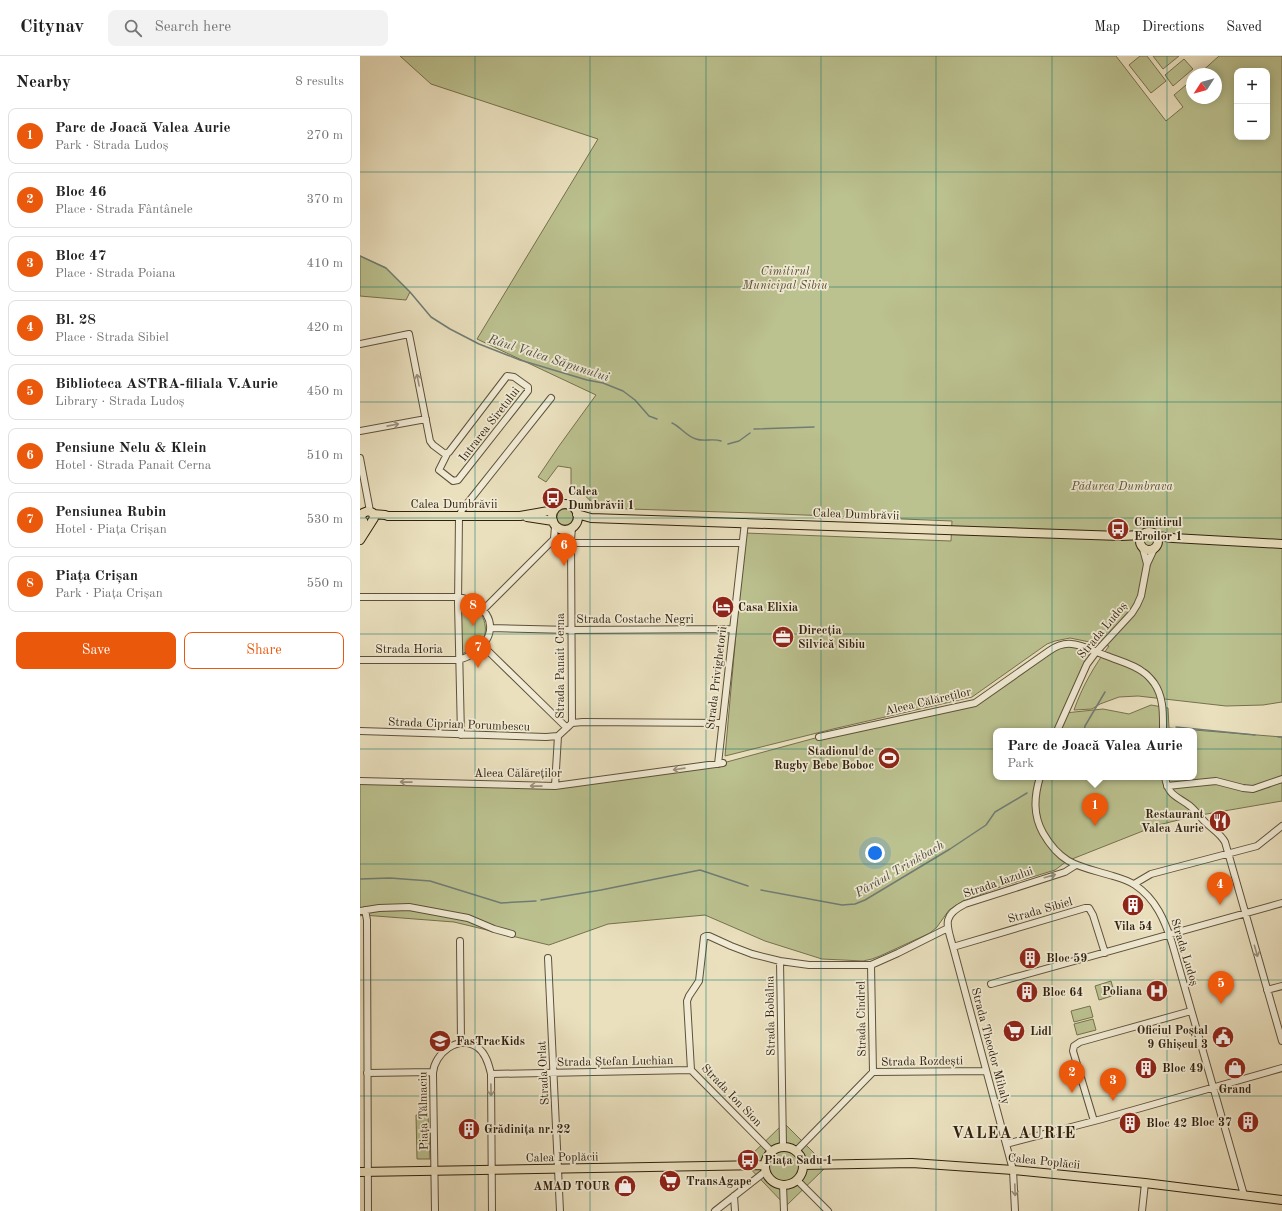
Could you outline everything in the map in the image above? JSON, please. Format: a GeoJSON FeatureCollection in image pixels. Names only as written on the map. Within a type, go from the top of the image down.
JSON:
{"type":"FeatureCollection","features":[{"type":"Feature","properties":{"kind":"main road","name":"Calea Dumbrăvii"},"geometry":{"type":"LineString","coordinates":[[367,517],[385,515],[458,517],[520,516],[554,510],[558,506],[567,504],[574,508],[575,521],[568,538],[554,523],[520,516]]}},
{"type":"Feature","properties":{"kind":"main road"},"geometry":{"type":"LineString","coordinates":[[554,510],[552,513],[554,523]]}},
{"type":"Feature","properties":{"kind":"main road"},"geometry":{"type":"LineString","coordinates":[[360,534],[367,517]]}},
{"type":"Feature","properties":{"kind":"main road"},"geometry":{"type":"LineString","coordinates":[[360,540],[367,517]]}},
{"type":"Feature","properties":{"kind":"main road","name":"Calea Dumbrăvii"},"geometry":{"type":"LineString","coordinates":[[575,521],[591,518],[745,522],[1121,536],[1141,542]]}},
{"type":"Feature","properties":{"kind":"main road"},"geometry":{"type":"LineString","coordinates":[[1156,543],[1153,532],[1145,532],[1141,542],[1148,550],[1156,543],[1173,538],[1282,544]]}},
{"type":"Feature","properties":{"kind":"main road"},"geometry":{"type":"LineString","coordinates":[[783,1146],[796,1151],[800,1156],[803,1165],[802,1172],[797,1180],[790,1184],[783,1185],[774,1182],[768,1177],[765,1168],[767,1157],[771,1151],[783,1146]]}},
{"type":"Feature","properties":{"kind":"main road","name":"Calea Poplăcii"},"geometry":{"type":"LineString","coordinates":[[803,1165],[918,1163],[1013,1170],[1146,1183],[1282,1200]]}},
{"type":"Feature","properties":{"kind":"main road","name":"Calea Poplăcii"},"geometry":{"type":"LineString","coordinates":[[364,1172],[765,1168]]}},
{"type":"Feature","properties":{"kind":"street","name":"Intrarea Siretului"},"geometry":{"type":"LineString","coordinates":[[360,344],[409,334],[431,443],[443,453],[447,454]]}},
{"type":"Feature","properties":{"kind":"street","name":"Intrarea Siretului"},"geometry":{"type":"LineString","coordinates":[[507,376],[514,377],[528,387],[528,391],[458,480],[453,481],[439,470],[447,454],[507,376]]}},
{"type":"Feature","properties":{"kind":"street"},"geometry":{"type":"LineString","coordinates":[[460,735],[458,517],[551,398]]}},
{"type":"Feature","properties":{"kind":"street"},"geometry":{"type":"LineString","coordinates":[[360,431],[426,419]]}},
{"type":"Feature","properties":{"kind":"street"},"geometry":{"type":"LineString","coordinates":[[360,458],[363,489],[369,502],[367,517]]}},
{"type":"Feature","properties":{"kind":"street","name":"Strada Privighetorii"},"geometry":{"type":"LineString","coordinates":[[720,763],[722,723],[745,522]]}},
{"type":"Feature","properties":{"kind":"street"},"geometry":{"type":"LineString","coordinates":[[483,610],[554,538],[554,523]]}},
{"type":"Feature","properties":{"kind":"street"},"geometry":{"type":"LineString","coordinates":[[554,538],[742,544]]}},
{"type":"Feature","properties":{"kind":"street","name":"Strada Panait Cerna"},"geometry":{"type":"LineString","coordinates":[[555,786],[558,736],[572,723],[568,538]]}},
{"type":"Feature","properties":{"kind":"street","name":"Strada Ludoș"},"geometry":{"type":"LineString","coordinates":[[1141,542],[1147,564]]}},
{"type":"Feature","properties":{"kind":"street","name":"Strada Ludoș"},"geometry":{"type":"LineString","coordinates":[[1058,728],[1083,671],[1096,652],[1132,613],[1137,605],[1141,596],[1147,564],[1156,543]]}},
{"type":"Feature","properties":{"kind":"street"},"geometry":{"type":"LineString","coordinates":[[360,597],[458,597],[473,601],[487,616],[490,628],[489,635],[483,646],[470,655],[459,660]]}},
{"type":"Feature","properties":{"kind":"street","name":"Strada Costache Negri"},"geometry":{"type":"LineString","coordinates":[[490,628],[571,630],[733,629]]}},
{"type":"Feature","properties":{"kind":"street","name":"Aleea Călăreților"},"geometry":{"type":"LineString","coordinates":[[819,737],[975,703],[1049,651],[1061,645],[1072,644],[1080,645],[1145,673],[1154,684],[1160,696],[1163,713],[1163,728]]}},
{"type":"Feature","properties":{"kind":"street"},"geometry":{"type":"LineString","coordinates":[[483,646],[567,728]]}},
{"type":"Feature","properties":{"kind":"street","name":"Strada Horia"},"geometry":{"type":"LineString","coordinates":[[360,660],[459,660]]}},
{"type":"Feature","properties":{"kind":"street"},"geometry":{"type":"LineString","coordinates":[[572,723],[722,723]]}},
{"type":"Feature","properties":{"kind":"street","name":"Strada Ciprian Porumbescu"},"geometry":{"type":"LineString","coordinates":[[360,731],[460,735],[558,736]]}},
{"type":"Feature","properties":{"kind":"street","name":"Aleea Călăreților"},"geometry":{"type":"LineString","coordinates":[[360,781],[555,786],[720,763]]}},
{"type":"Feature","properties":{"kind":"street"},"geometry":{"type":"LineString","coordinates":[[1167,786],[1216,781],[1253,789],[1282,779]]}},
{"type":"Feature","properties":{"kind":"street","name":"Strada Ludoș"},"geometry":{"type":"LineString","coordinates":[[1039,780],[1035,804],[1036,817],[1039,826],[1058,854],[1076,864],[1134,884],[1146,895],[1163,917],[1244,1195]]}},
{"type":"Feature","properties":{"kind":"street"},"geometry":{"type":"LineString","coordinates":[[1166,780],[1167,786],[1174,795],[1190,806],[1204,821],[1222,836],[1225,842],[1282,1041]]}},
{"type":"Feature","properties":{"kind":"street"},"geometry":{"type":"LineString","coordinates":[[1134,884],[1151,874],[1257,846],[1282,826]]}},
{"type":"Feature","properties":{"kind":"street","name":"Strada Iazului"},"geometry":{"type":"LineString","coordinates":[[948,928],[950,914],[955,909],[965,904],[1066,872],[1076,864]]}},
{"type":"Feature","properties":{"kind":"street"},"geometry":{"type":"LineString","coordinates":[[991,984],[1282,903]]}},
{"type":"Feature","properties":{"kind":"street"},"geometry":{"type":"LineString","coordinates":[[368,1211],[364,1172],[367,1072],[367,920],[363,911],[394,907],[409,907],[468,918],[494,929],[512,934]]}},
{"type":"Feature","properties":{"kind":"street","name":"Strada Sibiel"},"geometry":{"type":"LineString","coordinates":[[953,947],[1088,908],[1093,915],[1105,953]]}},
{"type":"Feature","properties":{"kind":"street"},"geometry":{"type":"LineString","coordinates":[[780,961],[809,965],[871,965],[948,928]]}},
{"type":"Feature","properties":{"kind":"street","name":"Strada Theodor Mihaly"},"geometry":{"type":"LineString","coordinates":[[948,928],[1013,1170],[1015,1211]]}},
{"type":"Feature","properties":{"kind":"street","name":"Strada Ion Sion"},"geometry":{"type":"LineString","coordinates":[[710,936],[706,936],[703,940],[699,981],[687,1001],[691,1070],[771,1151]]}},
{"type":"Feature","properties":{"kind":"street","name":"Strada Bobâlna"},"geometry":{"type":"LineString","coordinates":[[710,936],[738,948],[780,961],[783,1146]]}},
{"type":"Feature","properties":{"kind":"street"},"geometry":{"type":"LineString","coordinates":[[460,941],[461,1044],[472,1045],[481,1050],[487,1061],[491,1074],[492,1211]]}},
{"type":"Feature","properties":{"kind":"street","name":"Strada Orlat"},"geometry":{"type":"LineString","coordinates":[[548,958],[560,1211]]}},
{"type":"Feature","properties":{"kind":"street","name":"Strada Cindrel"},"geometry":{"type":"LineString","coordinates":[[871,965],[873,1072]]}},
{"type":"Feature","properties":{"kind":"street"},"geometry":{"type":"LineString","coordinates":[[1267,990],[1282,986]]}},
{"type":"Feature","properties":{"kind":"street"},"geometry":{"type":"LineString","coordinates":[[1094,1121],[1073,1051],[1074,1046],[1080,1042],[1191,1011]]}},
{"type":"Feature","properties":{"kind":"street","name":"Piața Tălmaciu"},"geometry":{"type":"LineString","coordinates":[[436,1211],[433,1072],[436,1060],[443,1052],[452,1046],[461,1044]]}},
{"type":"Feature","properties":{"kind":"street"},"geometry":{"type":"LineString","coordinates":[[1006,1144],[1282,1068]]}},
{"type":"Feature","properties":{"kind":"street","name":"Strada Ștefan Luchian"},"geometry":{"type":"LineString","coordinates":[[491,1074],[691,1070]]}},
{"type":"Feature","properties":{"kind":"street","name":"Strada Rozdești"},"geometry":{"type":"LineString","coordinates":[[796,1151],[873,1072],[986,1071]]}},
{"type":"Feature","properties":{"kind":"street"},"geometry":{"type":"LineString","coordinates":[[367,1072],[433,1072]]}},
{"type":"Feature","properties":{"kind":"street"},"geometry":{"type":"LineString","coordinates":[[715,1211],[765,1168]]}},
{"type":"Feature","properties":{"kind":"street"},"geometry":{"type":"LineString","coordinates":[[797,1180],[828,1211]]}},
{"type":"Feature","properties":{"kind":"street"},"geometry":{"type":"LineString","coordinates":[[1142,1211],[1146,1183]]}},
{"type":"Feature","properties":{"kind":"street"},"geometry":{"type":"LineString","coordinates":[[783,1185],[784,1211]]}},
{"type":"Feature","properties":{"kind":"street"},"geometry":{"type":"LineString","coordinates":[[734,1196],[735,1211]]}},
{"type":"Feature","properties":{"kind":"green space"},"geometry":{"type":"Polygon","coordinates":[[[400,56],[1116,56],[1166,121],[1183,107],[1174,95],[1186,85],[1186,104],[1222,104],[1222,68],[1206,68],[1219,56],[1282,56],[1282,702],[1263,705],[1226,706],[1138,696],[1119,697],[1100,704],[1092,709],[1074,710],[1089,677],[1109,646],[1070,638],[1047,644],[972,697],[725,756],[745,533],[951,541],[952,521],[598,508],[579,490],[571,487],[571,468],[558,466],[546,482],[538,477],[596,395],[477,339],[598,139],[431,84],[400,56]]]}},
{"type":"Feature","properties":{"kind":"green space"},"geometry":{"type":"Polygon","coordinates":[[[1140,56],[1147,56],[1166,81],[1151,93],[1129,65],[1140,56]]]}},
{"type":"Feature","properties":{"kind":"green space"},"geometry":{"type":"Polygon","coordinates":[[[1153,56],[1179,56],[1163,69],[1153,56]]]}},
{"type":"Feature","properties":{"kind":"green space"},"geometry":{"type":"Polygon","coordinates":[[[1184,59],[1192,68],[1186,68],[1186,75],[1173,86],[1165,75],[1184,59]]]}},
{"type":"Feature","properties":{"kind":"green space"},"geometry":{"type":"Polygon","coordinates":[[[360,256],[386,268],[410,292],[406,300],[360,296],[360,256]]]}},
{"type":"Feature","properties":{"kind":"green space"},"geometry":{"type":"Polygon","coordinates":[[[565,509],[571,511],[573,517],[571,523],[565,525],[559,523],[557,517],[559,511],[565,509]]]}},
{"type":"Feature","properties":{"kind":"green space"},"geometry":{"type":"Polygon","coordinates":[[[460,600],[472,604],[480,613],[485,623],[485,635],[482,640],[478,645],[462,654],[460,600]]]}},
{"type":"Feature","properties":{"kind":"green space"},"geometry":{"type":"Polygon","coordinates":[[[1066,644],[1091,651],[1065,713],[1103,709],[1129,714],[1151,705],[1168,708],[1169,728],[993,728],[993,780],[1197,780],[1197,730],[1282,737],[1282,801],[1195,816],[1158,825],[1067,861],[1055,870],[1000,887],[963,901],[949,910],[937,927],[930,933],[880,956],[863,961],[822,959],[765,941],[705,915],[608,924],[549,945],[454,922],[360,916],[360,781],[555,786],[723,763],[819,737],[970,704],[1049,651],[1066,644]]]}},
{"type":"Feature","properties":{"kind":"green space"},"geometry":{"type":"Polygon","coordinates":[[[1111,981],[1115,995],[1099,1000],[1095,986],[1111,981]]]}},
{"type":"Feature","properties":{"kind":"green space"},"geometry":{"type":"Polygon","coordinates":[[[1090,1006],[1093,1017],[1074,1022],[1071,1011],[1090,1006]]]}},
{"type":"Feature","properties":{"kind":"green space"},"geometry":{"type":"Polygon","coordinates":[[[1093,1019],[1096,1030],[1077,1035],[1074,1024],[1093,1019]]]}},
{"type":"Feature","properties":{"kind":"green space"},"geometry":{"type":"Polygon","coordinates":[[[416,1115],[428,1115],[430,1159],[417,1159],[416,1115]]]}},
{"type":"Feature","properties":{"kind":"green space"},"geometry":{"type":"Polygon","coordinates":[[[784,1123],[827,1166],[786,1206],[744,1162],[784,1123]]]}},
{"type":"Feature","properties":{"kind":"waterway","name":"Râul Valea Săpunului"},"geometry":{"type":"LineString","coordinates":[[360,256],[386,268],[410,292],[431,317],[450,329],[479,344],[520,360],[587,380],[603,383],[623,391],[635,400],[649,416],[657,419]]}},
{"type":"Feature","properties":{"kind":"waterway","name":"Râul Valea Săpunului"},"geometry":{"type":"LineString","coordinates":[[672,423],[689,436],[696,439],[721,441]]}},
{"type":"Feature","properties":{"kind":"waterway","name":"Râul Valea Săpunului"},"geometry":{"type":"LineString","coordinates":[[754,429],[814,427]]}},
{"type":"Feature","properties":{"kind":"waterway","name":"Râul Valea Săpunului"},"geometry":{"type":"LineString","coordinates":[[728,444],[739,441],[750,433]]}},
{"type":"Feature","properties":{"kind":"waterway"},"geometry":{"type":"LineString","coordinates":[[1085,728],[1105,692]]}},
{"type":"Feature","properties":{"kind":"waterway","name":"Pârâul Trinkbach"},"geometry":{"type":"LineString","coordinates":[[1176,727],[1186,728]]}},
{"type":"Feature","properties":{"kind":"waterway","name":"Pârâul Trinkbach"},"geometry":{"type":"LineString","coordinates":[[1197,729],[1255,735]]}},
{"type":"Feature","properties":{"kind":"waterway","name":"Pârâul Trinkbach"},"geometry":{"type":"LineString","coordinates":[[761,890],[842,905],[855,904],[865,900],[950,849],[986,825],[995,812],[1027,793]]}},
{"type":"Feature","properties":{"kind":"waterway","name":"Pârâul Trinkbach"},"geometry":{"type":"LineString","coordinates":[[541,900],[601,890],[700,870],[748,886]]}},
{"type":"Feature","properties":{"kind":"waterway","name":"Pârâul Trinkbach"},"geometry":{"type":"LineString","coordinates":[[360,879],[390,878],[430,881],[501,903],[536,901]]}},
{"type":"Feature","properties":{"kind":"place","name":"Calea Dumbrăvii 1"},"geometry":{"type":"Point","coordinates":[553,498]}},
{"type":"Feature","properties":{"kind":"place","name":"Cimitirul Eroilor 1"},"geometry":{"type":"Point","coordinates":[1118,529]}},
{"type":"Feature","properties":{"kind":"place","name":"Pensiune Nelu & Klein"},"geometry":{"type":"Point","coordinates":[564,566]}},
{"type":"Feature","properties":{"kind":"place","name":"Casa Elixia"},"geometry":{"type":"Point","coordinates":[723,607]}},
{"type":"Feature","properties":{"kind":"place","name":"Piața Crișan"},"geometry":{"type":"Point","coordinates":[473,626]}},
{"type":"Feature","properties":{"kind":"place","name":"Direcția Silvică Sibiu"},"geometry":{"type":"Point","coordinates":[783,637]}},
{"type":"Feature","properties":{"kind":"place","name":"Pensiunea Rubin"},"geometry":{"type":"Point","coordinates":[478,668]}},
{"type":"Feature","properties":{"kind":"place","name":"Stadionul de Rugby Bebe Boboc"},"geometry":{"type":"Point","coordinates":[889,758]}},
{"type":"Feature","properties":{"kind":"place","name":"Restaurant Valea Aurie"},"geometry":{"type":"Point","coordinates":[1220,821]}},
{"type":"Feature","properties":{"kind":"place","name":"Parc de Joacă Valea Aurie"},"geometry":{"type":"Point","coordinates":[1095,826]}},
{"type":"Feature","properties":{"kind":"place","name":"Vila 54"},"geometry":{"type":"Point","coordinates":[1133,905]}},
{"type":"Feature","properties":{"kind":"place","name":"Bl. 28"},"geometry":{"type":"Point","coordinates":[1220,905]}},
{"type":"Feature","properties":{"kind":"place","name":"Bloc 59"},"geometry":{"type":"Point","coordinates":[1030,958]}},
{"type":"Feature","properties":{"kind":"place","name":"Poliana"},"geometry":{"type":"Point","coordinates":[1157,991]}},
{"type":"Feature","properties":{"kind":"place","name":"Bloc 64"},"geometry":{"type":"Point","coordinates":[1027,992]}},
{"type":"Feature","properties":{"kind":"place","name":"Biblioteca ASTRA-filiala V.Aurie"},"geometry":{"type":"Point","coordinates":[1221,1004]}},
{"type":"Feature","properties":{"kind":"place","name":"Lidl"},"geometry":{"type":"Point","coordinates":[1014,1031]}},
{"type":"Feature","properties":{"kind":"place","name":"Oficiul Poștal 9 Ghișeul 3"},"geometry":{"type":"Point","coordinates":[1223,1037]}},
{"type":"Feature","properties":{"kind":"place","name":"FasTracKids"},"geometry":{"type":"Point","coordinates":[440,1041]}},
{"type":"Feature","properties":{"kind":"place","name":"Bloc 49"},"geometry":{"type":"Point","coordinates":[1146,1068]}},
{"type":"Feature","properties":{"kind":"place","name":"Grand"},"geometry":{"type":"Point","coordinates":[1235,1068]}},
{"type":"Feature","properties":{"kind":"place","name":"Bloc 46"},"geometry":{"type":"Point","coordinates":[1072,1093]}},
{"type":"Feature","properties":{"kind":"place","name":"Bloc 47"},"geometry":{"type":"Point","coordinates":[1113,1101]}},
{"type":"Feature","properties":{"kind":"place","name":"Bloc 37"},"geometry":{"type":"Point","coordinates":[1248,1122]}},
{"type":"Feature","properties":{"kind":"place","name":"Bloc 42"},"geometry":{"type":"Point","coordinates":[1130,1123]}},
{"type":"Feature","properties":{"kind":"place","name":"Grădinița nr. 22"},"geometry":{"type":"Point","coordinates":[469,1129]}},
{"type":"Feature","properties":{"kind":"place","name":"Piața Sadu 1"},"geometry":{"type":"Point","coordinates":[748,1160]}},
{"type":"Feature","properties":{"kind":"place","name":"TransAgape"},"geometry":{"type":"Point","coordinates":[670,1181]}},
{"type":"Feature","properties":{"kind":"place","name":"AMAD TOUR"},"geometry":{"type":"Point","coordinates":[625,1186]}},
{"type":"Feature","properties":{"kind":"district","name":"VALEA AURIE"},"geometry":{"type":"Point","coordinates":[1014,1132]}},
{"type":"Feature","properties":{"kind":"park label","name":"Cimitirul Municipal Sibiu"},"geometry":{"type":"Point","coordinates":[785,278]}},
{"type":"Feature","properties":{"kind":"park label","name":"Pădurea Dumbrava"},"geometry":{"type":"Point","coordinates":[1122,486]}}]}
